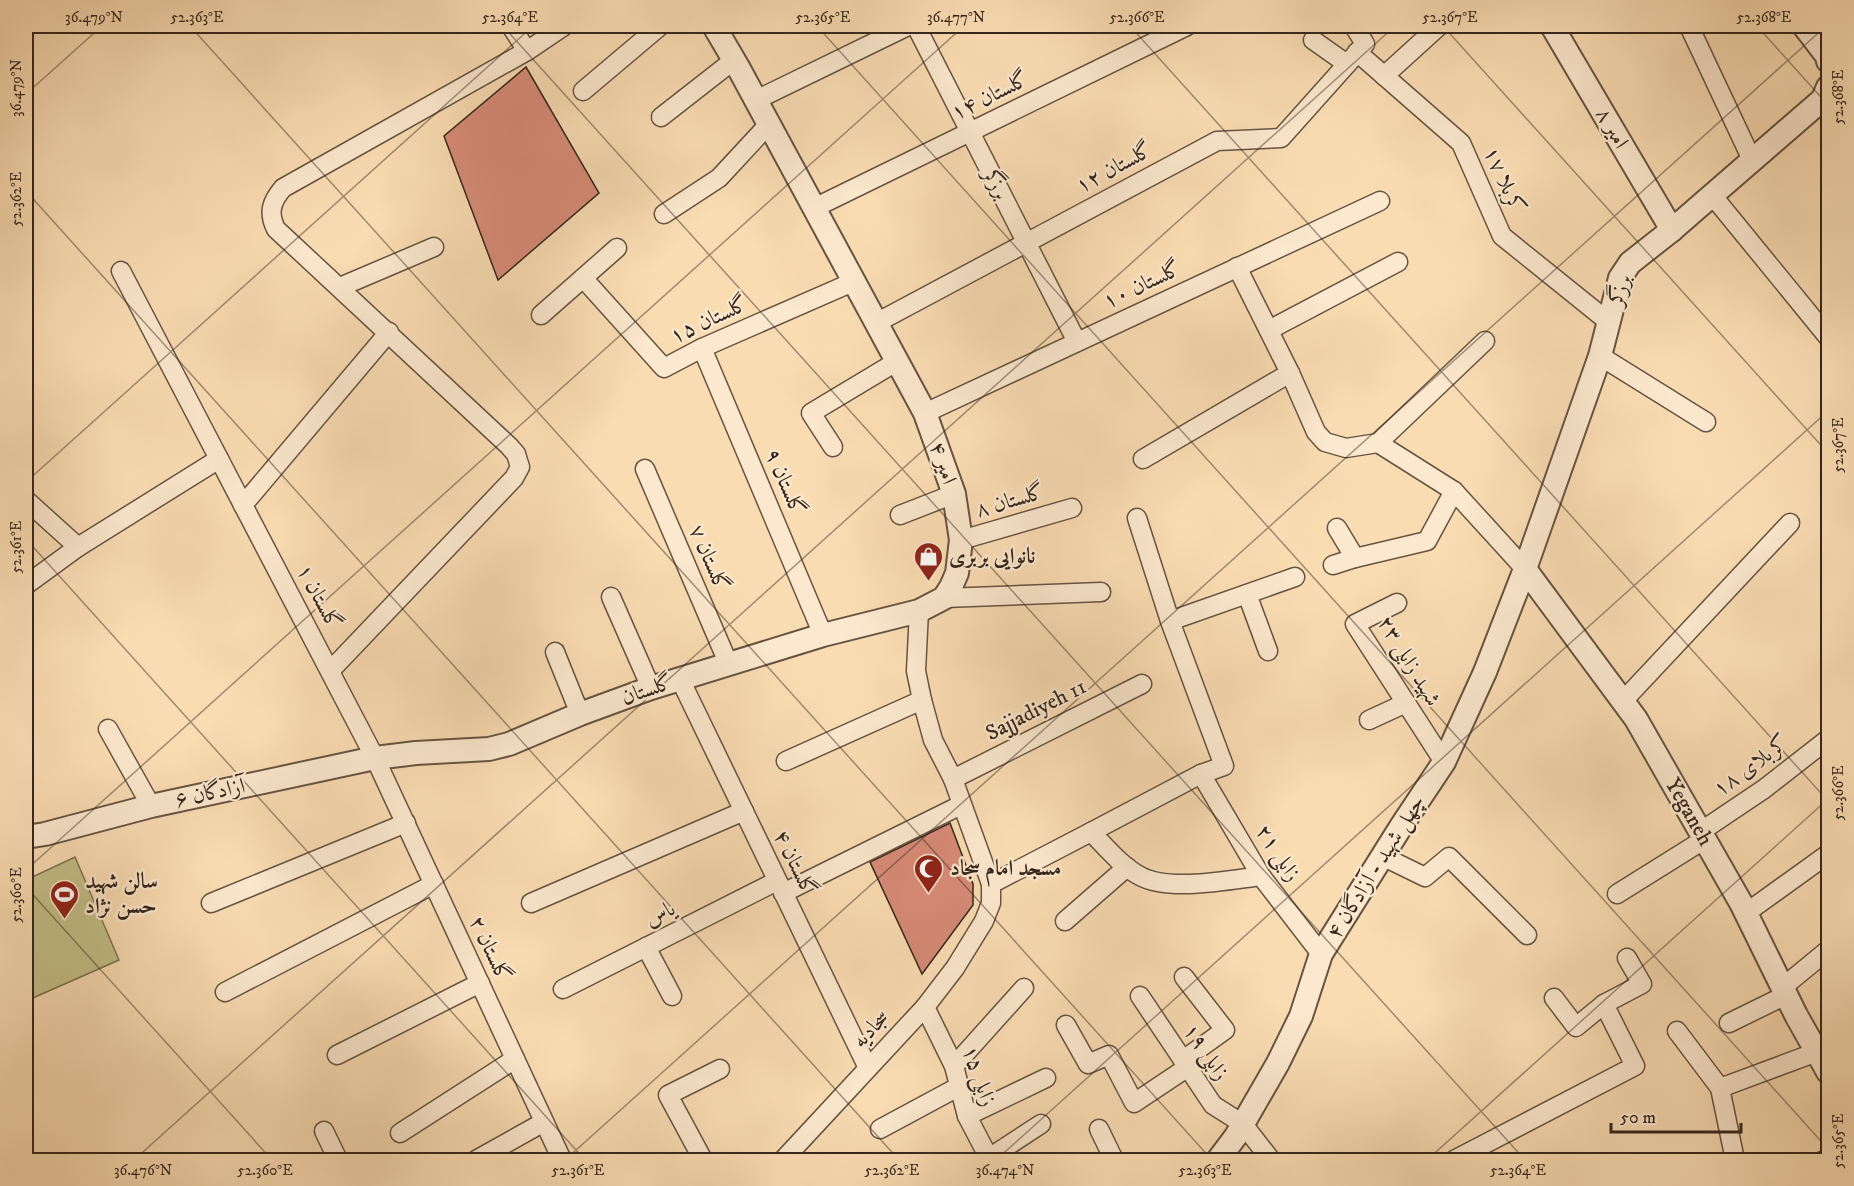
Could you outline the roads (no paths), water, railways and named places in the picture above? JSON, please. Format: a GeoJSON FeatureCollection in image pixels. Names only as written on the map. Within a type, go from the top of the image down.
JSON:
{"type":"FeatureCollection","features":[{"type":"Feature","properties":{"kind":"street"},"geometry":{"type":"LineString","coordinates":[[511,26],[527,51]]}},
{"type":"Feature","properties":{"kind":"street"},"geometry":{"type":"LineString","coordinates":[[330,671],[514,478],[520,466],[516,454],[509,446],[276,229],[270,210],[275,198],[283,188],[527,51],[564,26]]}},
{"type":"Feature","properties":{"kind":"street"},"geometry":{"type":"LineString","coordinates":[[583,91],[660,26]]}},
{"type":"Feature","properties":{"kind":"street","name":"امیر ۴"},"geometry":{"type":"LineString","coordinates":[[714,26],[925,413],[954,494],[961,540],[957,573],[944,598]]}},
{"type":"Feature","properties":{"kind":"street"},"geometry":{"type":"LineString","coordinates":[[756,100],[908,26]]}},
{"type":"Feature","properties":{"kind":"street","name":"برزگر"},"geometry":{"type":"LineString","coordinates":[[908,26],[970,133],[1077,342]]}},
{"type":"Feature","properties":{"kind":"street","name":"گلستان ۱۴"},"geometry":{"type":"LineString","coordinates":[[814,208],[1187,26]]}},
{"type":"Feature","properties":{"kind":"street"},"geometry":{"type":"LineString","coordinates":[[1352,58],[1365,44],[1354,26]]}},
{"type":"Feature","properties":{"kind":"street"},"geometry":{"type":"LineString","coordinates":[[1384,76],[1438,26]]}},
{"type":"Feature","properties":{"kind":"street","name":"امیر ۸"},"geometry":{"type":"LineString","coordinates":[[1552,26],[1672,230]]}},
{"type":"Feature","properties":{"kind":"street"},"geometry":{"type":"LineString","coordinates":[[1689,26],[1752,160]]}},
{"type":"Feature","properties":{"kind":"street"},"geometry":{"type":"LineString","coordinates":[[1804,26],[1828,58]]}},
{"type":"Feature","properties":{"kind":"street","name":"کربلا ۱۷"},"geometry":{"type":"LineString","coordinates":[[1313,40],[1384,76],[1461,143],[1502,236],[1610,323]]}},
{"type":"Feature","properties":{"kind":"street","name":"گلستان ۱۲"},"geometry":{"type":"LineString","coordinates":[[876,323],[1217,141],[1281,138],[1352,58]]}},
{"type":"Feature","properties":{"kind":"street"},"geometry":{"type":"LineString","coordinates":[[661,117],[734,60]]}},
{"type":"Feature","properties":{"kind":"street","name":"برزگر"},"geometry":{"type":"LineString","coordinates":[[1525,569],[1600,357],[1620,278],[1624,271],[1630,263],[1672,230],[1823,99],[1828,87]]}},
{"type":"Feature","properties":{"kind":"street"},"geometry":{"type":"LineString","coordinates":[[664,214],[719,178],[769,124]]}},
{"type":"Feature","properties":{"kind":"street"},"geometry":{"type":"LineString","coordinates":[[1712,195],[1828,337]]}},
{"type":"Feature","properties":{"kind":"street","name":"گلستان ۱۰"},"geometry":{"type":"LineString","coordinates":[[925,413],[1380,201]]}},
{"type":"Feature","properties":{"kind":"street"},"geometry":{"type":"LineString","coordinates":[[339,287],[434,247]]}},
{"type":"Feature","properties":{"kind":"street"},"geometry":{"type":"LineString","coordinates":[[542,315],[617,248]]}},
{"type":"Feature","properties":{"kind":"street"},"geometry":{"type":"LineString","coordinates":[[1269,330],[1398,262]]}},
{"type":"Feature","properties":{"kind":"street"},"geometry":{"type":"LineString","coordinates":[[1237,267],[1290,373],[1316,432],[1325,442],[1346,448],[1378,443],[1485,341]]}},
{"type":"Feature","properties":{"kind":"street","name":"گلستان ۱"},"geometry":{"type":"LineString","coordinates":[[121,271],[375,758]]}},
{"type":"Feature","properties":{"kind":"street","name":"گلستان ۱۵"},"geometry":{"type":"LineString","coordinates":[[583,278],[664,368],[702,348],[854,282]]}},
{"type":"Feature","properties":{"kind":"street"},"geometry":{"type":"LineString","coordinates":[[243,505],[388,332]]}},
{"type":"Feature","properties":{"kind":"street","name":"گلستان ۹"},"geometry":{"type":"LineString","coordinates":[[702,348],[824,635]]}},
{"type":"Feature","properties":{"kind":"street"},"geometry":{"type":"LineString","coordinates":[[1600,357],[1706,422]]}},
{"type":"Feature","properties":{"kind":"street"},"geometry":{"type":"LineString","coordinates":[[833,447],[811,414],[896,362]]}},
{"type":"Feature","properties":{"kind":"street"},"geometry":{"type":"LineString","coordinates":[[1143,459],[1290,373]]}},
{"type":"Feature","properties":{"kind":"street"},"geometry":{"type":"LineString","coordinates":[[1378,443],[1454,491],[1525,569]]}},
{"type":"Feature","properties":{"kind":"street"},"geometry":{"type":"LineString","coordinates":[[26,585],[78,547],[219,459]]}},
{"type":"Feature","properties":{"kind":"street","name":"گلستان ۷"},"geometry":{"type":"LineString","coordinates":[[645,470],[729,664]]}},
{"type":"Feature","properties":{"kind":"street"},"geometry":{"type":"LineString","coordinates":[[1333,565],[1427,541],[1454,491]]}},
{"type":"Feature","properties":{"kind":"street"},"geometry":{"type":"LineString","coordinates":[[900,515],[954,494]]}},
{"type":"Feature","properties":{"kind":"street"},"geometry":{"type":"LineString","coordinates":[[26,500],[78,547]]}},
{"type":"Feature","properties":{"kind":"street","name":"گلستان ۸"},"geometry":{"type":"LineString","coordinates":[[961,540],[1072,508]]}},
{"type":"Feature","properties":{"kind":"street"},"geometry":{"type":"LineString","coordinates":[[1101,592],[944,598],[919,611],[916,671],[922,700],[933,740],[953,779],[991,884],[1201,774],[1224,766],[1170,621],[1137,519]]}},
{"type":"Feature","properties":{"kind":"street"},"geometry":{"type":"LineString","coordinates":[[1623,701],[1790,523]]}},
{"type":"Feature","properties":{"kind":"street"},"geometry":{"type":"LineString","coordinates":[[1337,528],[1355,558]]}},
{"type":"Feature","properties":{"kind":"street","name":"Yeganeh"},"geometry":{"type":"LineString","coordinates":[[1525,569],[1636,718],[1746,913],[1784,991],[1828,1072]]}},
{"type":"Feature","properties":{"kind":"street","name":"چهل شهید - آزادگان ۴"},"geometry":{"type":"LineString","coordinates":[[1218,1161],[1243,1124],[1278,1063],[1301,1016],[1321,954],[1444,762],[1485,672],[1525,569]]}},
{"type":"Feature","properties":{"kind":"street"},"geometry":{"type":"LineString","coordinates":[[1170,621],[1296,577]]}},
{"type":"Feature","properties":{"kind":"street"},"geometry":{"type":"LineString","coordinates":[[1247,594],[1268,651]]}},
{"type":"Feature","properties":{"kind":"street"},"geometry":{"type":"LineString","coordinates":[[611,597],[651,688]]}},
{"type":"Feature","properties":{"kind":"street","name":"شهید زابلی ۲۳"},"geometry":{"type":"LineString","coordinates":[[1397,603],[1355,624],[1444,762]]}},
{"type":"Feature","properties":{"kind":"street","name":"گلستان"},"geometry":{"type":"LineString","coordinates":[[375,758],[489,749],[509,744],[580,714],[651,688],[824,635],[919,611]]}},
{"type":"Feature","properties":{"kind":"street"},"geometry":{"type":"LineString","coordinates":[[555,652],[580,714]]}},
{"type":"Feature","properties":{"kind":"street","name":"گلستان ۴"},"geometry":{"type":"LineString","coordinates":[[680,679],[868,1068]]}},
{"type":"Feature","properties":{"kind":"street","name":"Sajjadiyeh 11"},"geometry":{"type":"LineString","coordinates":[[953,779],[1142,684]]}},
{"type":"Feature","properties":{"kind":"street"},"geometry":{"type":"LineString","coordinates":[[786,761],[922,700]]}},
{"type":"Feature","properties":{"kind":"street"},"geometry":{"type":"LineString","coordinates":[[1369,720],[1406,703]]}},
{"type":"Feature","properties":{"kind":"street"},"geometry":{"type":"LineString","coordinates":[[108,729],[151,806]]}},
{"type":"Feature","properties":{"kind":"street","name":"کربلای ۱۸"},"geometry":{"type":"LineString","coordinates":[[1617,894],[1702,836],[1828,739]]}},
{"type":"Feature","properties":{"kind":"street","name":"آزادگان ۶"},"geometry":{"type":"LineString","coordinates":[[26,846],[35,836],[151,806],[375,758]]}},
{"type":"Feature","properties":{"kind":"street","name":"گلستان ۲"},"geometry":{"type":"LineString","coordinates":[[375,758],[562,1161]]}},
{"type":"Feature","properties":{"kind":"street","name":"زابلی ۲۱"},"geometry":{"type":"LineString","coordinates":[[1201,774],[1261,876],[1321,954]]}},
{"type":"Feature","properties":{"kind":"street","name":"یاس"},"geometry":{"type":"LineString","coordinates":[[563,989],[646,947],[961,805]]}},
{"type":"Feature","properties":{"kind":"street"},"geometry":{"type":"LineString","coordinates":[[531,903],[744,811]]}},
{"type":"Feature","properties":{"kind":"street"},"geometry":{"type":"LineString","coordinates":[[211,903],[405,823]]}},
{"type":"Feature","properties":{"kind":"street"},"geometry":{"type":"LineString","coordinates":[[1091,832],[1127,867],[1141,877],[1167,884],[1217,882],[1261,876]]}},
{"type":"Feature","properties":{"kind":"street"},"geometry":{"type":"LineString","coordinates":[[1746,913],[1828,854]]}},
{"type":"Feature","properties":{"kind":"street"},"geometry":{"type":"LineString","coordinates":[[1382,856],[1425,877],[1449,857],[1527,936]]}},
{"type":"Feature","properties":{"kind":"street"},"geometry":{"type":"LineString","coordinates":[[1065,921],[1127,867]]}},
{"type":"Feature","properties":{"kind":"street"},"geometry":{"type":"LineString","coordinates":[[225,992],[434,884]]}},
{"type":"Feature","properties":{"kind":"street","name":"سجادیه"},"geometry":{"type":"LineString","coordinates":[[783,1161],[925,1007],[955,968],[984,921],[991,903],[991,884]]}},
{"type":"Feature","properties":{"kind":"street"},"geometry":{"type":"LineString","coordinates":[[646,947],[672,996]]}},
{"type":"Feature","properties":{"kind":"street"},"geometry":{"type":"LineString","coordinates":[[1729,1023],[1784,991],[1828,950]]}},
{"type":"Feature","properties":{"kind":"street"},"geometry":{"type":"LineString","coordinates":[[1554,998],[1576,1027],[1604,1004],[1642,984],[1627,958]]}},
{"type":"Feature","properties":{"kind":"street"},"geometry":{"type":"LineString","coordinates":[[1066,1025],[1088,1064],[1108,1055],[1134,1103],[1225,1030],[1184,977]]}},
{"type":"Feature","properties":{"kind":"street"},"geometry":{"type":"LineString","coordinates":[[337,1055],[480,983]]}},
{"type":"Feature","properties":{"kind":"street"},"geometry":{"type":"LineString","coordinates":[[954,1066],[1024,988]]}},
{"type":"Feature","properties":{"kind":"street","name":"زابلی ۱۹"},"geometry":{"type":"LineString","coordinates":[[1140,996],[1213,1105],[1243,1124]]}},
{"type":"Feature","properties":{"kind":"street"},"geometry":{"type":"LineString","coordinates":[[1454,1161],[1635,1066],[1604,1004]]}},
{"type":"Feature","properties":{"kind":"street","name":"زابلی ۱۵"},"geometry":{"type":"LineString","coordinates":[[925,1007],[954,1066],[967,1116],[989,1160]]}},
{"type":"Feature","properties":{"kind":"street"},"geometry":{"type":"LineString","coordinates":[[1677,1031],[1720,1088],[1735,1161]]}},
{"type":"Feature","properties":{"kind":"street"},"geometry":{"type":"LineString","coordinates":[[1720,1088],[1817,1052]]}},
{"type":"Feature","properties":{"kind":"street"},"geometry":{"type":"LineString","coordinates":[[400,1133],[515,1059]]}},
{"type":"Feature","properties":{"kind":"street"},"geometry":{"type":"LineString","coordinates":[[703,1161],[668,1095],[720,1069]]}},
{"type":"Feature","properties":{"kind":"street"},"geometry":{"type":"LineString","coordinates":[[967,1116],[1046,1078]]}},
{"type":"Feature","properties":{"kind":"street"},"geometry":{"type":"LineString","coordinates":[[880,1130],[958,1088]]}},
{"type":"Feature","properties":{"kind":"street"},"geometry":{"type":"LineString","coordinates":[[476,1161],[544,1122]]}},
{"type":"Feature","properties":{"kind":"street"},"geometry":{"type":"LineString","coordinates":[[989,1160],[1041,1124]]}},
{"type":"Feature","properties":{"kind":"street"},"geometry":{"type":"LineString","coordinates":[[1243,1124],[1271,1161]]}},
{"type":"Feature","properties":{"kind":"street"},"geometry":{"type":"LineString","coordinates":[[1098,1129],[1114,1161]]}},
{"type":"Feature","properties":{"kind":"street"},"geometry":{"type":"LineString","coordinates":[[324,1131],[338,1161]]}},
{"type":"Feature","properties":{"kind":"place","name":"نانوایی بربری"},"geometry":{"type":"Point","coordinates":[928,582]}},
{"type":"Feature","properties":{"kind":"place","name":"مسجد امام سجاد"},"geometry":{"type":"Point","coordinates":[929,894]}},
{"type":"Feature","properties":{"kind":"place","name":"سالن شهید حسن نژاد"},"geometry":{"type":"Point","coordinates":[64,920]}}]}
